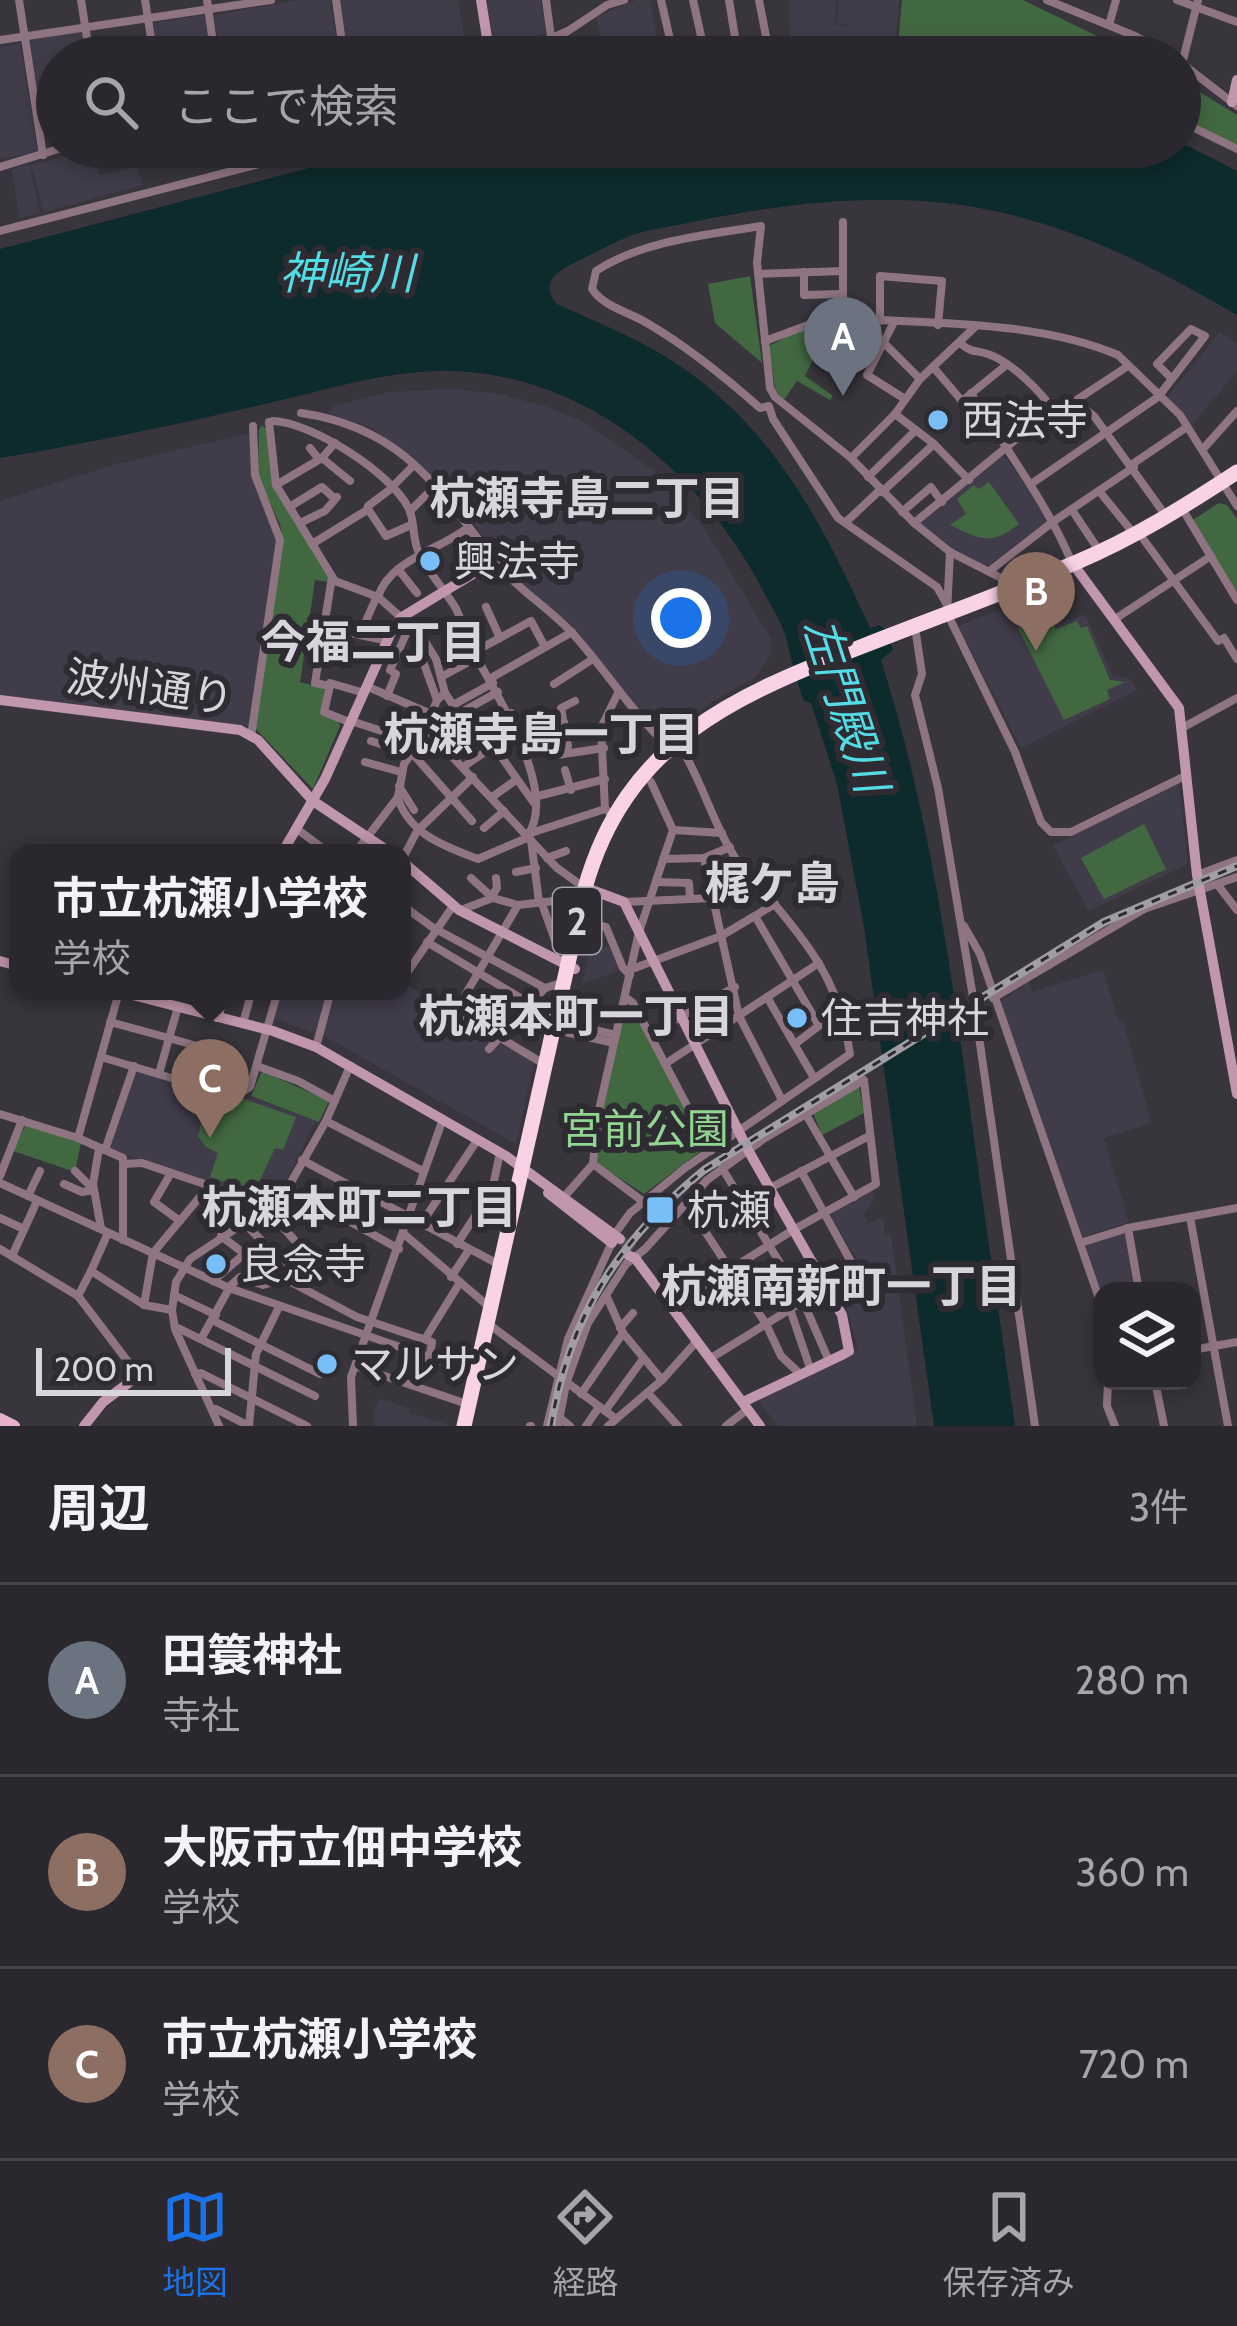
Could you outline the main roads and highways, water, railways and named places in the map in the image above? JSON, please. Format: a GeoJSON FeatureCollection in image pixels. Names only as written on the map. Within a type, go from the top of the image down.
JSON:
{"type":"FeatureCollection","features":[{"type":"Feature","properties":{"kind":"highway","name":"2"},"geometry":{"type":"LineString","coordinates":[[948,612],[1074,568],[1186,515],[1230,481]]}},
{"type":"Feature","properties":{"kind":"highway","name":"2"},"geometry":{"type":"LineString","coordinates":[[473,1426],[489,1307],[562,1027],[562,972],[587,922],[594,859],[610,813],[718,710],[948,612],[1074,568],[1140,537],[1230,481]]}},
{"type":"Feature","properties":{"kind":"highway","name":"2"},"geometry":{"type":"LineString","coordinates":[[464,1426],[494,1328],[562,972],[588,892],[616,833],[676,749]]}},
{"type":"Feature","properties":{"kind":"main road"},"geometry":{"type":"LineString","coordinates":[[0,1419],[14,1426]]}},
{"type":"Feature","properties":{"kind":"water"},"geometry":{"type":"Polygon","coordinates":[[[1201,153],[1237,171],[1237,315],[1084,238],[985,209],[912,200],[801,205],[645,232],[572,264],[550,283],[557,304],[666,357],[736,412],[789,476],[832,549],[870,628],[885,629],[893,650],[881,660],[912,771],[954,995],[1015,1426],[934,1426],[864,927],[837,784],[811,703],[801,694],[780,622],[737,547],[706,506],[632,435],[588,408],[542,388],[492,375],[440,371],[375,378],[169,426],[0,458],[0,249],[309,168],[1201,168],[1201,153]]]}},
{"type":"Feature","properties":{"kind":"tunnel"},"geometry":{"type":"LineString","coordinates":[[620,1239],[633,1249]]}},
{"type":"Feature","properties":{"kind":"railway"},"geometry":{"type":"LineString","coordinates":[[551,1426],[571,1349],[602,1283],[647,1224],[704,1170],[1104,922],[1237,866]]}},
{"type":"Feature","properties":{"kind":"place","name":"田簑神社"},"geometry":{"type":"Point","coordinates":[843,396]}},
{"type":"Feature","properties":{"kind":"place","name":"西法寺"},"geometry":{"type":"Point","coordinates":[938,420]}},
{"type":"Feature","properties":{"kind":"place","name":"興法寺"},"geometry":{"type":"Point","coordinates":[430,561]}},
{"type":"Feature","properties":{"kind":"place","name":"大阪市立佃中学校"},"geometry":{"type":"Point","coordinates":[1036,651]}},
{"type":"Feature","properties":{"kind":"place","name":"住吉神社"},"geometry":{"type":"Point","coordinates":[797,1018]}},
{"type":"Feature","properties":{"kind":"place","name":"市立杭瀬小学校"},"geometry":{"type":"Point","coordinates":[210,1138]}},
{"type":"Feature","properties":{"kind":"place","name":"杭瀬"},"geometry":{"type":"Point","coordinates":[660,1210]}},
{"type":"Feature","properties":{"kind":"place","name":"良念寺"},"geometry":{"type":"Point","coordinates":[216,1264]}},
{"type":"Feature","properties":{"kind":"place","name":"マルサン"},"geometry":{"type":"Point","coordinates":[327,1364]}},
{"type":"Feature","properties":{"kind":"district","name":"杭瀬寺島二丁目"},"geometry":{"type":"Point","coordinates":[587,498]}},
{"type":"Feature","properties":{"kind":"district","name":"今福二丁目"},"geometry":{"type":"Point","coordinates":[373,642]}},
{"type":"Feature","properties":{"kind":"district","name":"杭瀬寺島一丁目"},"geometry":{"type":"Point","coordinates":[541,734]}},
{"type":"Feature","properties":{"kind":"district","name":"梶ケ島"},"geometry":{"type":"Point","coordinates":[772,883]}},
{"type":"Feature","properties":{"kind":"district","name":"杭瀬本町一丁目"},"geometry":{"type":"Point","coordinates":[576,1016]}},
{"type":"Feature","properties":{"kind":"district","name":"杭瀬本町二丁目"},"geometry":{"type":"Point","coordinates":[359,1207]}},
{"type":"Feature","properties":{"kind":"district","name":"杭瀬南新町一丁目"},"geometry":{"type":"Point","coordinates":[841,1286]}},
{"type":"Feature","properties":{"kind":"water label","name":"神崎川"},"geometry":{"type":"Point","coordinates":[347,273]}},
{"type":"Feature","properties":{"kind":"water label","name":"左門殿川"},"geometry":{"type":"Point","coordinates":[846,705]}},
{"type":"Feature","properties":{"kind":"park label","name":"宮前公園"},"geometry":{"type":"Point","coordinates":[645,1129]}}]}
